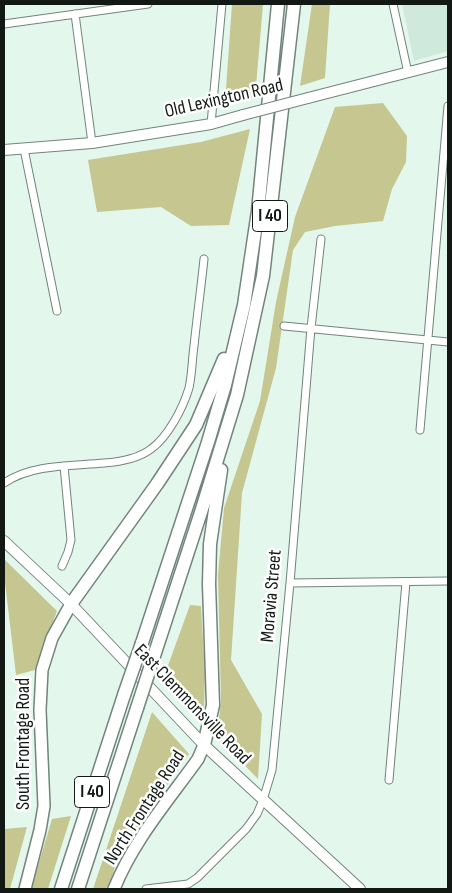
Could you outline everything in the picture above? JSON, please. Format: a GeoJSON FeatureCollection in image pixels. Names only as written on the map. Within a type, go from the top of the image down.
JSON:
{"type":"FeatureCollection","features":[{"type":"Feature","properties":{"kind":"highway","name":"I 40"},"geometry":{"type":"LineString","coordinates":[[61,889],[225,385],[244,305],[258,211],[278,4]]}},
{"type":"Feature","properties":{"kind":"highway","name":"I 40"},"geometry":{"type":"LineString","coordinates":[[78,889],[237,395],[263,276],[294,4]]}},
{"type":"Feature","properties":{"kind":"highway"},"geometry":{"type":"LineString","coordinates":[[71,604],[158,484],[196,425],[217,377],[244,305]]}},
{"type":"Feature","properties":{"kind":"highway"},"geometry":{"type":"LineString","coordinates":[[204,745],[213,705],[209,584],[210,544],[228,426]]}},
{"type":"Feature","properties":{"kind":"main road","name":"Old Lexington Road"},"geometry":{"type":"LineString","coordinates":[[4,150],[92,143],[210,124],[448,62]]}},
{"type":"Feature","properties":{"kind":"main road","name":"East Clemmonsville Road"},"geometry":{"type":"LineString","coordinates":[[4,541],[71,604],[204,745],[360,889]]}},
{"type":"Feature","properties":{"kind":"main road","name":"South Frontage Road"},"geometry":{"type":"LineString","coordinates":[[25,889],[44,806],[40,710],[42,670],[52,638],[71,604]]}},
{"type":"Feature","properties":{"kind":"main road","name":"North Frontage Road"},"geometry":{"type":"LineString","coordinates":[[114,889],[134,848],[198,759],[204,745]]}},
{"type":"Feature","properties":{"kind":"street"},"geometry":{"type":"LineString","coordinates":[[80,4],[78,13],[92,143]]}},
{"type":"Feature","properties":{"kind":"street"},"geometry":{"type":"LineString","coordinates":[[4,24],[148,4]]}},
{"type":"Feature","properties":{"kind":"street"},"geometry":{"type":"LineString","coordinates":[[210,124],[222,4]]}},
{"type":"Feature","properties":{"kind":"street"},"geometry":{"type":"LineString","coordinates":[[393,4],[408,73]]}},
{"type":"Feature","properties":{"kind":"street"},"geometry":{"type":"LineString","coordinates":[[420,430],[448,108]]}},
{"type":"Feature","properties":{"kind":"street"},"geometry":{"type":"LineString","coordinates":[[24,149],[57,311]]}},
{"type":"Feature","properties":{"kind":"street","name":"Moravia Street"},"geometry":{"type":"LineString","coordinates":[[146,889],[188,884],[197,878],[246,829],[257,814],[272,770],[321,239]]}},
{"type":"Feature","properties":{"kind":"street"},"geometry":{"type":"LineString","coordinates":[[4,483],[12,477],[30,472],[64,466],[107,463],[134,457],[151,450],[166,434],[182,407],[189,387],[204,259]]}},
{"type":"Feature","properties":{"kind":"street"},"geometry":{"type":"LineString","coordinates":[[284,326],[448,342]]}},
{"type":"Feature","properties":{"kind":"street"},"geometry":{"type":"LineString","coordinates":[[62,566],[71,540],[64,466]]}},
{"type":"Feature","properties":{"kind":"street"},"geometry":{"type":"LineString","coordinates":[[290,583],[448,581]]}},
{"type":"Feature","properties":{"kind":"street"},"geometry":{"type":"LineString","coordinates":[[389,780],[406,582]]}},
{"type":"Feature","properties":{"kind":"shaded area"},"geometry":{"type":"Polygon","coordinates":[[[402,4],[448,4],[448,51],[414,61],[402,4]]]}},
{"type":"Feature","properties":{"kind":"green space"},"geometry":{"type":"Polygon","coordinates":[[[232,4],[263,4],[255,98],[225,103],[232,4]]]}},
{"type":"Feature","properties":{"kind":"green space"},"geometry":{"type":"Polygon","coordinates":[[[312,4],[330,4],[325,78],[300,86],[312,4]]]}},
{"type":"Feature","properties":{"kind":"green space"},"geometry":{"type":"Polygon","coordinates":[[[383,103],[407,136],[406,162],[392,189],[383,221],[335,226],[305,232],[293,250],[276,368],[242,493],[231,660],[262,714],[258,779],[217,737],[221,701],[218,575],[224,508],[260,401],[276,302],[295,217],[335,107],[383,103]]]}},
{"type":"Feature","properties":{"kind":"green space"},"geometry":{"type":"Polygon","coordinates":[[[250,129],[229,225],[191,226],[161,207],[97,212],[88,160],[201,142],[250,129]]]}},
{"type":"Feature","properties":{"kind":"green space"},"geometry":{"type":"Polygon","coordinates":[[[4,559],[57,611],[35,670],[16,675],[4,574],[4,559]]]}},
{"type":"Feature","properties":{"kind":"green space"},"geometry":{"type":"Polygon","coordinates":[[[190,605],[201,606],[205,673],[204,711],[166,671],[190,605]]]}},
{"type":"Feature","properties":{"kind":"green space"},"geometry":{"type":"Polygon","coordinates":[[[152,712],[189,754],[119,854],[108,889],[93,889],[152,712]]]}},
{"type":"Feature","properties":{"kind":"green space"},"geometry":{"type":"Polygon","coordinates":[[[71,816],[48,889],[31,889],[52,819],[71,816]]]}},
{"type":"Feature","properties":{"kind":"green space"},"geometry":{"type":"Polygon","coordinates":[[[27,827],[10,889],[4,889],[4,829],[27,827]]]}}]}
